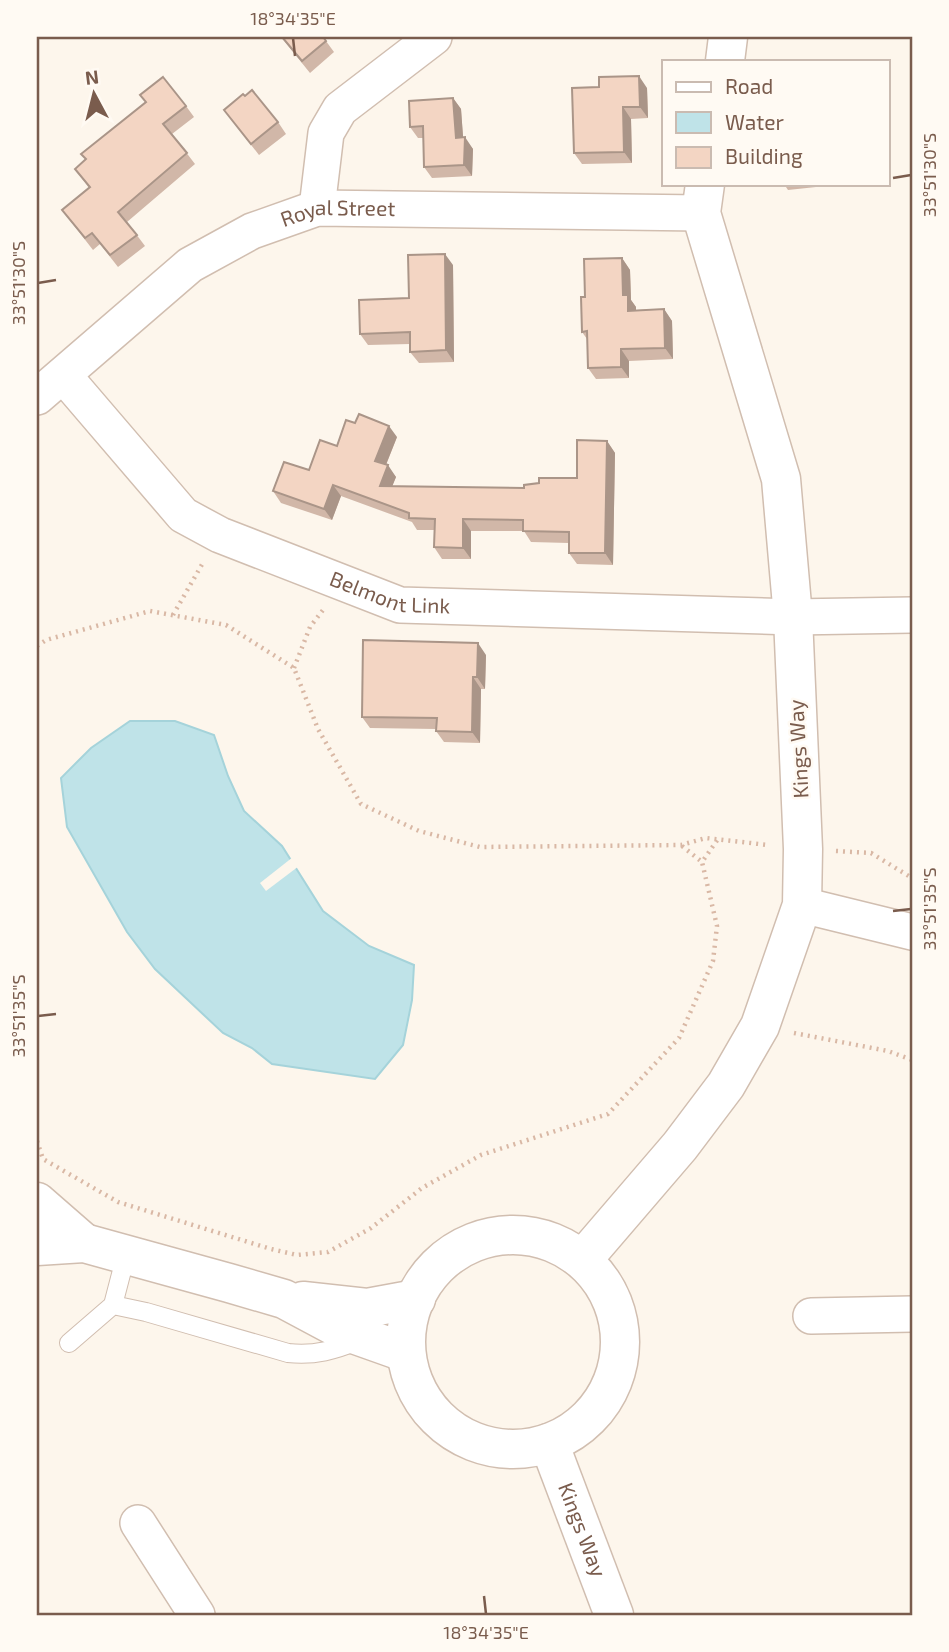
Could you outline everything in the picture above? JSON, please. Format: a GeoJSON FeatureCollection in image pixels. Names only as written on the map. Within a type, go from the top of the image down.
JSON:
{"type":"FeatureCollection","features":[{"type":"Feature","properties":{"kind":"street"},"geometry":{"type":"LineString","coordinates":[[317,208],[326,133],[340,109],[434,37]]}},
{"type":"Feature","properties":{"kind":"street"},"geometry":{"type":"LineString","coordinates":[[725,60],[729,37]]}},
{"type":"Feature","properties":{"kind":"street","name":"Royal Street"},"geometry":{"type":"LineString","coordinates":[[50,386],[190,265],[251,231],[317,208],[703,198]]}},
{"type":"Feature","properties":{"kind":"street","name":"Kings Way"},"geometry":{"type":"LineString","coordinates":[[583,1259],[680,1146],[726,1085],[760,1026],[802,905],[803,849],[793,617],[780,479],[703,198]]}},
{"type":"Feature","properties":{"kind":"street","name":"Belmont Link"},"geometry":{"type":"LineString","coordinates":[[50,386],[183,514],[220,535],[400,605],[793,617],[912,615]]}},
{"type":"Feature","properties":{"kind":"street"},"geometry":{"type":"LineString","coordinates":[[802,905],[912,932]]}},
{"type":"Feature","properties":{"kind":"street"},"geometry":{"type":"LineString","coordinates":[[37,1202],[83,1243]]}},
{"type":"Feature","properties":{"kind":"street"},"geometry":{"type":"LineString","coordinates":[[514,1234],[551,1240],[583,1259],[607,1288],[619,1323],[619,1361],[606,1396],[582,1425],[549,1443],[517,1450],[485,1446],[454,1433],[430,1412],[412,1384],[404,1352],[408,1322],[416,1299],[421,1286],[445,1258],[477,1239],[514,1234]]}},
{"type":"Feature","properties":{"kind":"street"},"geometry":{"type":"LineString","coordinates":[[37,1247],[83,1243],[284,1300],[368,1308],[416,1299]]}},
{"type":"Feature","properties":{"kind":"street"},"geometry":{"type":"LineString","coordinates":[[284,1300],[342,1330],[404,1352]]}},
{"type":"Feature","properties":{"kind":"street"},"geometry":{"type":"LineString","coordinates":[[811,1316],[912,1314]]}},
{"type":"Feature","properties":{"kind":"street","name":"Kings Way"},"geometry":{"type":"LineString","coordinates":[[549,1443],[614,1615]]}},
{"type":"Feature","properties":{"kind":"street"},"geometry":{"type":"LineString","coordinates":[[138,1523],[197,1615]]}},
{"type":"Feature","properties":{"kind":"lane"},"geometry":{"type":"LineString","coordinates":[[69,1343],[113,1305],[126,1255]]}},
{"type":"Feature","properties":{"kind":"lane"},"geometry":{"type":"LineString","coordinates":[[113,1305],[288,1353],[328,1353],[365,1338]]}},
{"type":"Feature","properties":{"kind":"path"},"geometry":{"type":"LineString","coordinates":[[173,615],[220,535]]}},
{"type":"Feature","properties":{"kind":"path"},"geometry":{"type":"LineString","coordinates":[[294,668],[310,627],[343,583]]}},
{"type":"Feature","properties":{"kind":"path"},"geometry":{"type":"LineString","coordinates":[[37,646],[46,640],[150,611],[226,625],[294,668],[318,729],[361,804],[419,831],[480,847],[681,845],[706,838],[803,849],[871,853],[912,878]]}},
{"type":"Feature","properties":{"kind":"path"},"geometry":{"type":"LineString","coordinates":[[702,862],[719,839]]}},
{"type":"Feature","properties":{"kind":"path"},"geometry":{"type":"LineString","coordinates":[[37,1141],[43,1159],[118,1202],[271,1249],[297,1255],[328,1252],[371,1228],[422,1188],[481,1155],[608,1114],[678,1038],[713,961],[717,926],[702,862],[681,845]]}},
{"type":"Feature","properties":{"kind":"path"},"geometry":{"type":"LineString","coordinates":[[760,1026],[888,1051],[912,1060]]}},
{"type":"Feature","properties":{"kind":"water"},"geometry":{"type":"Polygon","coordinates":[[[130,721],[175,721],[214,735],[244,811],[282,846],[323,911],[369,946],[414,965],[412,1000],[403,1045],[375,1079],[272,1064],[252,1048],[223,1033],[155,969],[127,932],[67,827],[61,778],[91,748],[130,721]]]}},
{"type":"Feature","properties":{"kind":"pier"},"geometry":{"type":"Polygon","coordinates":[[[293,857],[299,866],[266,891],[260,883],[293,857]]]}},
{"type":"Feature","properties":{"kind":"building"},"geometry":{"type":"Polygon","coordinates":[[[282,37],[323,37],[326,41],[302,61],[282,37]]]}},
{"type":"Feature","properties":{"kind":"building"},"geometry":{"type":"Polygon","coordinates":[[[639,76],[640,107],[623,107],[624,152],[574,153],[572,88],[599,87],[599,77],[639,76]]]}},
{"type":"Feature","properties":{"kind":"building"},"geometry":{"type":"Polygon","coordinates":[[[163,77],[186,106],[163,124],[187,153],[118,212],[137,235],[110,255],[92,233],[85,238],[62,210],[90,187],[75,169],[86,159],[81,154],[146,102],[140,95],[163,77]]]}},
{"type":"Feature","properties":{"kind":"building"},"geometry":{"type":"Polygon","coordinates":[[[252,90],[278,122],[251,144],[224,110],[252,90]]]}},
{"type":"Feature","properties":{"kind":"building"},"geometry":{"type":"Polygon","coordinates":[[[453,98],[456,138],[465,137],[464,165],[424,167],[423,126],[410,127],[409,101],[453,98]]]}},
{"type":"Feature","properties":{"kind":"building"},"geometry":{"type":"Polygon","coordinates":[[[445,254],[446,350],[410,352],[410,332],[360,334],[359,300],[409,298],[408,255],[445,254]]]}},
{"type":"Feature","properties":{"kind":"building"},"geometry":{"type":"Polygon","coordinates":[[[622,258],[623,295],[628,295],[628,311],[664,309],[665,348],[621,349],[621,367],[588,368],[587,331],[582,332],[584,259],[622,258]]]}},
{"type":"Feature","properties":{"kind":"building"},"geometry":{"type":"Polygon","coordinates":[[[359,414],[389,426],[375,461],[388,465],[380,486],[524,488],[524,485],[539,483],[539,478],[577,478],[577,440],[607,441],[605,553],[569,553],[569,532],[523,531],[523,520],[463,519],[463,548],[434,547],[435,519],[409,518],[409,513],[333,485],[324,509],[273,491],[284,462],[309,470],[320,440],[337,446],[346,420],[355,423],[359,414]]]}},
{"type":"Feature","properties":{"kind":"building"},"geometry":{"type":"Polygon","coordinates":[[[363,640],[478,643],[477,677],[473,677],[472,732],[436,731],[437,718],[362,717],[363,640]]]}}]}
